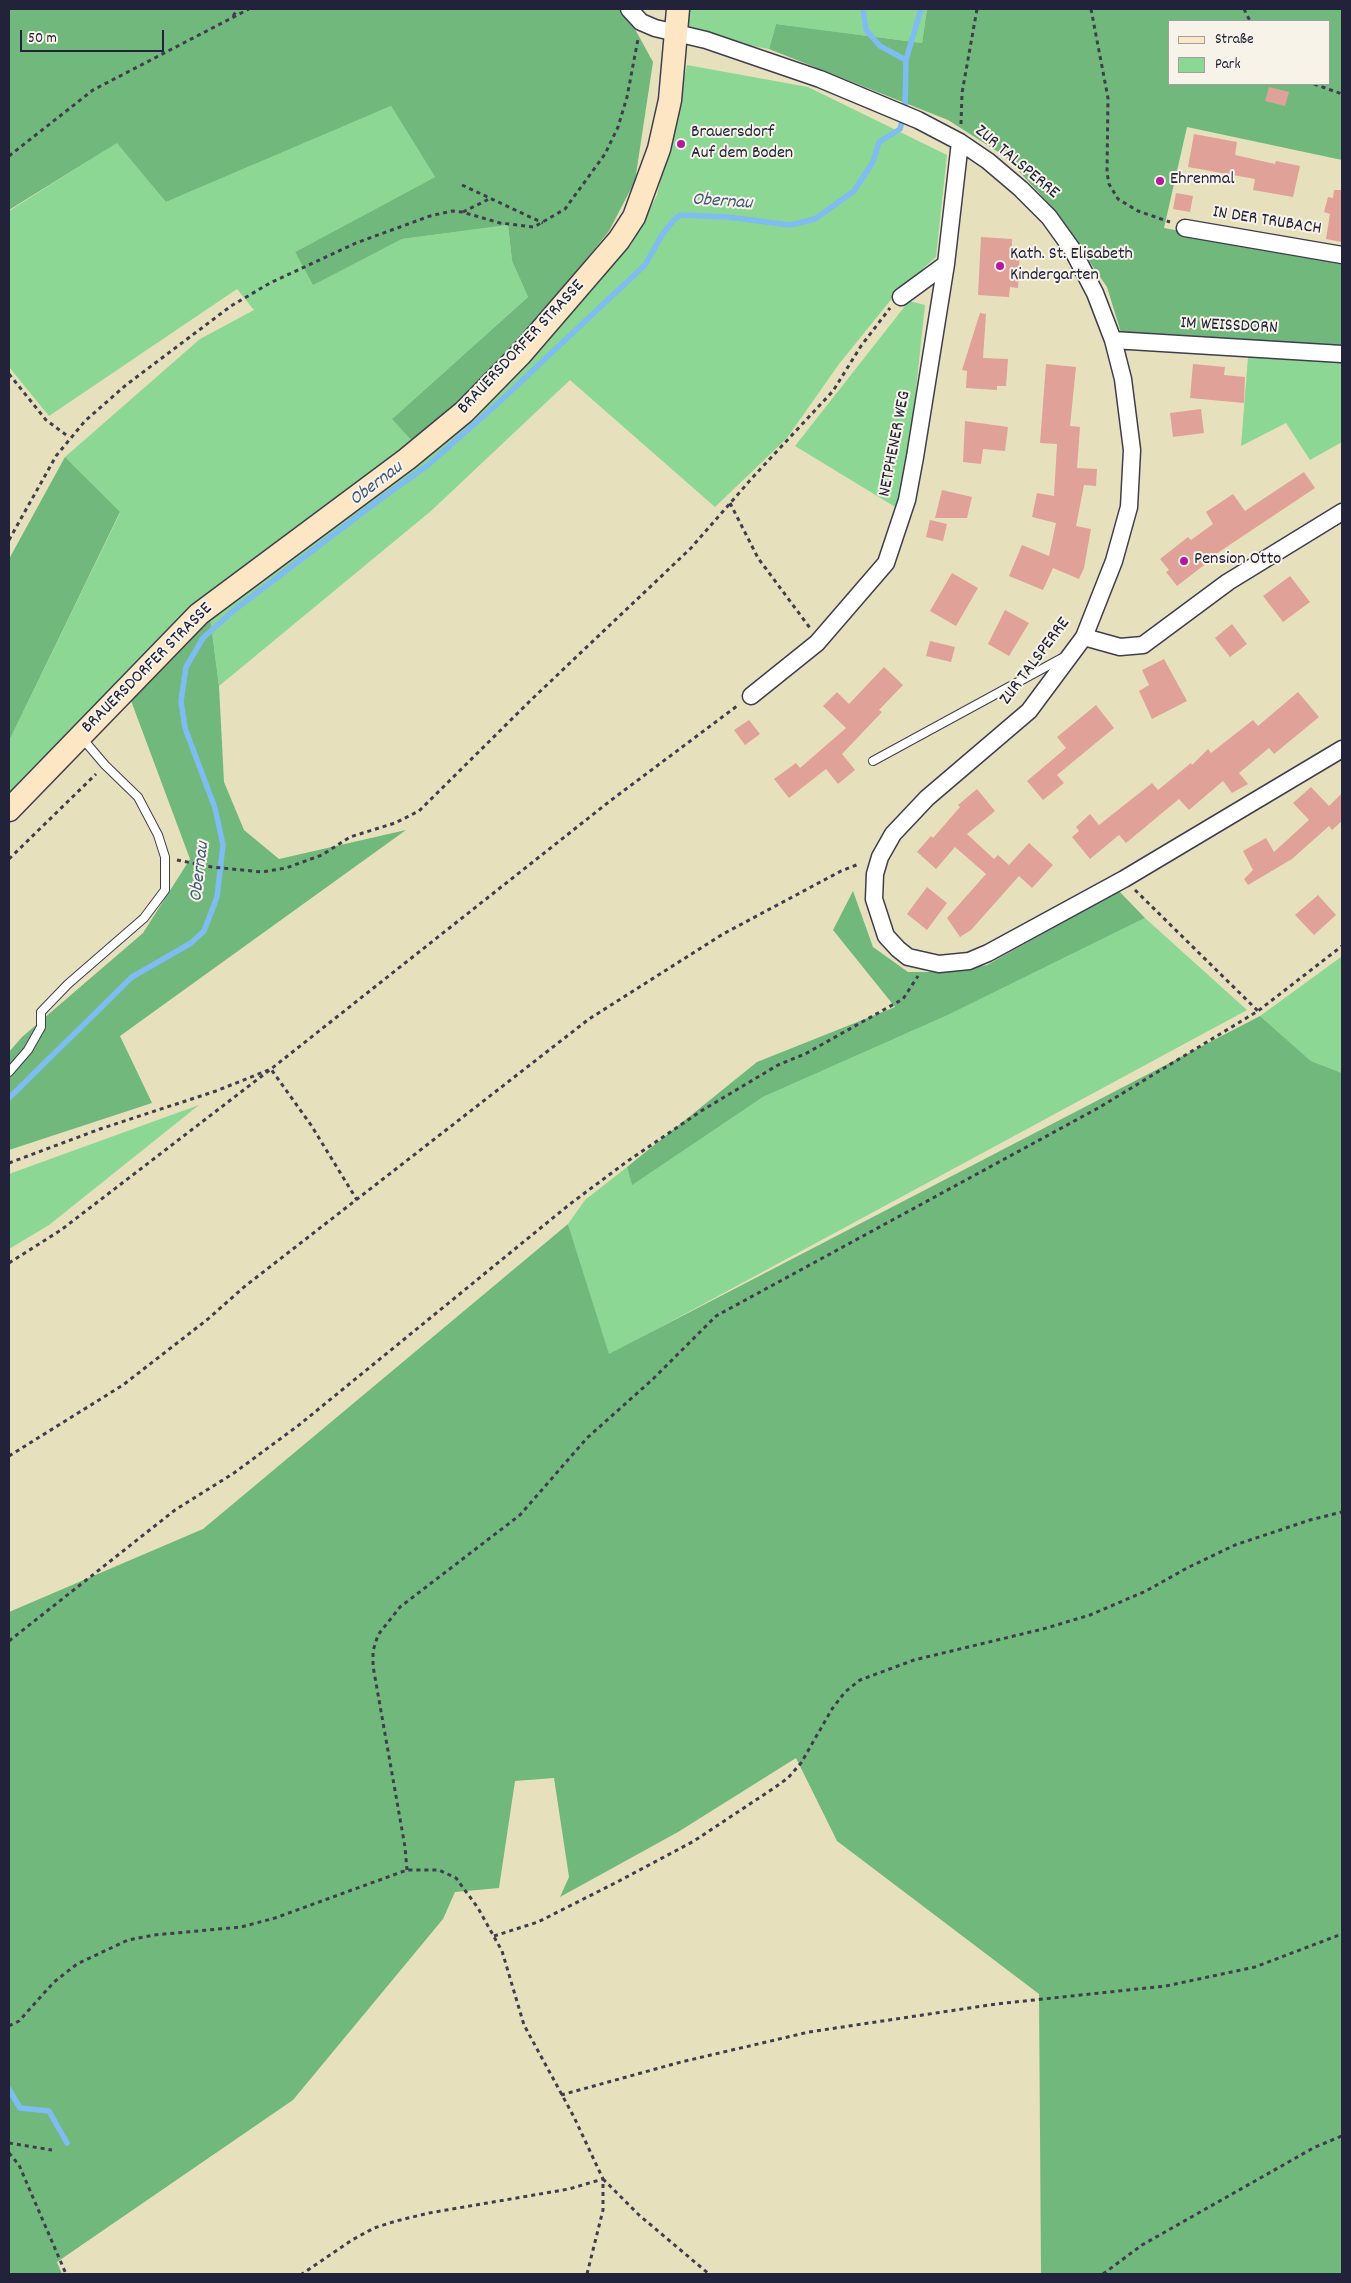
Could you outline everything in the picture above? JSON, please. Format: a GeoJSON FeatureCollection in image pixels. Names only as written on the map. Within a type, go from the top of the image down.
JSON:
{"type":"FeatureCollection","features":[{"type":"Feature","properties":{"kind":"street"},"geometry":{"type":"LineString","coordinates":[[628,9],[642,22]]}},
{"type":"Feature","properties":{"kind":"street","name":"BRAUERSDORFER STRASSE"},"geometry":{"type":"LineString","coordinates":[[9,810],[199,614],[407,459],[464,412],[520,355],[620,240],[634,216],[659,149],[670,100],[678,9]]}},
{"type":"Feature","properties":{"kind":"street","name":"ZUR TALSPERRE"},"geometry":{"type":"LineString","coordinates":[[642,22],[655,28],[758,58],[820,79],[918,120],[960,142],[988,161],[1049,217],[1072,249],[1098,301],[1113,340],[1123,379],[1129,414],[1132,450],[1129,507],[1114,561],[1084,637],[1029,711],[927,798],[894,834],[880,857],[875,874],[874,899],[886,936],[898,949],[908,957],[939,964],[969,961],[988,953],[1132,874],[1342,750]]}},
{"type":"Feature","properties":{"kind":"street","name":"NETPHENER WEG"},"geometry":{"type":"LineString","coordinates":[[751,696],[819,640],[886,563],[909,491],[946,264],[960,142]]}},
{"type":"Feature","properties":{"kind":"street","name":"IN DER TRUBACH"},"geometry":{"type":"LineString","coordinates":[[1186,228],[1342,254]]}},
{"type":"Feature","properties":{"kind":"street"},"geometry":{"type":"LineString","coordinates":[[901,297],[946,264]]}},
{"type":"Feature","properties":{"kind":"street","name":"IM WEISSDORN"},"geometry":{"type":"LineString","coordinates":[[1113,340],[1342,354]]}},
{"type":"Feature","properties":{"kind":"street"},"geometry":{"type":"LineString","coordinates":[[1084,637],[1120,647],[1143,645],[1228,582],[1342,512]]}},
{"type":"Feature","properties":{"kind":"lane"},"geometry":{"type":"LineString","coordinates":[[873,761],[1072,652]]}},
{"type":"Feature","properties":{"kind":"lane"},"geometry":{"type":"LineString","coordinates":[[9,1072],[28,1050],[41,1027],[41,1012],[68,984],[144,918],[165,890],[165,857],[158,835],[138,797],[80,736]]}},
{"type":"Feature","properties":{"kind":"path"},"geometry":{"type":"LineString","coordinates":[[231,18],[238,9]]}},
{"type":"Feature","properties":{"kind":"path"},"geometry":{"type":"LineString","coordinates":[[9,156],[93,90],[249,9]]}},
{"type":"Feature","properties":{"kind":"path"},"geometry":{"type":"LineString","coordinates":[[960,142],[962,93],[977,9]]}},
{"type":"Feature","properties":{"kind":"path"},"geometry":{"type":"LineString","coordinates":[[1091,9],[1108,98],[1107,173],[1109,184],[1118,199],[1138,211],[1186,228]]}},
{"type":"Feature","properties":{"kind":"path"},"geometry":{"type":"LineString","coordinates":[[9,540],[56,456],[69,437],[126,385],[231,306],[270,283],[356,243],[430,216],[452,211],[462,212],[518,226],[534,227],[565,208],[582,188],[605,154],[618,127],[627,97],[642,22]]}},
{"type":"Feature","properties":{"kind":"path"},"geometry":{"type":"LineString","coordinates":[[1317,85],[1342,94]]}},
{"type":"Feature","properties":{"kind":"path"},"geometry":{"type":"LineString","coordinates":[[462,185],[543,223]]}},
{"type":"Feature","properties":{"kind":"path"},"geometry":{"type":"LineString","coordinates":[[462,212],[490,199]]}},
{"type":"Feature","properties":{"kind":"path"},"geometry":{"type":"LineString","coordinates":[[165,857],[234,870],[262,872],[286,868],[322,855],[350,837],[395,823],[419,811],[562,670],[691,548],[833,391],[861,346],[901,297]]}},
{"type":"Feature","properties":{"kind":"path"},"geometry":{"type":"LineString","coordinates":[[9,374],[46,420],[69,437]]}},
{"type":"Feature","properties":{"kind":"path"},"geometry":{"type":"LineString","coordinates":[[730,504],[758,558],[819,640]]}},
{"type":"Feature","properties":{"kind":"path"},"geometry":{"type":"LineString","coordinates":[[9,1262],[61,1230],[271,1069],[610,801],[751,696]]}},
{"type":"Feature","properties":{"kind":"path"},"geometry":{"type":"LineString","coordinates":[[9,859],[105,764]]}},
{"type":"Feature","properties":{"kind":"path"},"geometry":{"type":"LineString","coordinates":[[9,1456],[123,1385],[208,1319],[244,1287],[589,1019],[723,934],[841,871],[880,857]]}},
{"type":"Feature","properties":{"kind":"path"},"geometry":{"type":"LineString","coordinates":[[1150,904],[1258,1011]]}},
{"type":"Feature","properties":{"kind":"path"},"geometry":{"type":"LineString","coordinates":[[407,1870],[405,1847],[373,1666],[373,1650],[378,1635],[400,1607],[520,1515],[587,1438],[653,1379],[716,1316],[1035,1143],[1258,1011],[1342,946]]}},
{"type":"Feature","properties":{"kind":"path"},"geometry":{"type":"LineString","coordinates":[[9,1641],[175,1510],[234,1473],[300,1425],[359,1374],[532,1235],[625,1164],[701,1111],[778,1065],[804,1054],[903,999],[917,980],[922,961]]}},
{"type":"Feature","properties":{"kind":"path"},"geometry":{"type":"LineString","coordinates":[[9,1163],[100,1129],[216,1091],[271,1069]]}},
{"type":"Feature","properties":{"kind":"path"},"geometry":{"type":"LineString","coordinates":[[271,1069],[310,1124],[357,1200]]}},
{"type":"Feature","properties":{"kind":"path"},"geometry":{"type":"LineString","coordinates":[[494,1936],[538,1922],[620,1881],[694,1841],[774,1788],[788,1778],[801,1763],[832,1709],[845,1692],[860,1680],[914,1660],[1043,1629],[1090,1615],[1146,1591],[1187,1568],[1235,1545],[1310,1520],[1342,1512]]}},
{"type":"Feature","properties":{"kind":"path"},"geometry":{"type":"LineString","coordinates":[[9,2026],[19,2021],[54,1982],[77,1964],[128,1940],[154,1935],[241,1927],[283,1916],[407,1870],[439,1870],[456,1878],[478,1908],[502,1951],[524,2025],[574,2118],[603,2179],[639,2216],[709,2274]]}},
{"type":"Feature","properties":{"kind":"path"},"geometry":{"type":"LineString","coordinates":[[561,2096],[681,2062],[809,2032],[996,2004],[1166,1986],[1256,1967],[1342,1934]]}},
{"type":"Feature","properties":{"kind":"path"},"geometry":{"type":"LineString","coordinates":[[1103,2274],[1142,2245],[1315,2147],[1342,2136]]}},
{"type":"Feature","properties":{"kind":"path"},"geometry":{"type":"LineString","coordinates":[[9,2143],[52,2150]]}},
{"type":"Feature","properties":{"kind":"path"},"geometry":{"type":"LineString","coordinates":[[9,2153],[19,2165],[66,2274]]}},
{"type":"Feature","properties":{"kind":"path"},"geometry":{"type":"LineString","coordinates":[[302,2274],[352,2240],[374,2228],[396,2221],[429,2213],[569,2189],[603,2179]]}},
{"type":"Feature","properties":{"kind":"path"},"geometry":{"type":"LineString","coordinates":[[587,2274],[603,2210],[603,2179]]}},
{"type":"Feature","properties":{"kind":"green space"},"geometry":{"type":"Polygon","coordinates":[[[9,9],[624,9],[653,62],[635,181],[609,231],[538,319],[457,408],[413,442],[392,419],[528,297],[512,261],[508,225],[402,239],[313,285],[295,252],[435,177],[391,106],[166,202],[117,143],[9,210],[9,9]]]}},
{"type":"Feature","properties":{"kind":"green space"},"geometry":{"type":"Polygon","coordinates":[[[689,9],[927,9],[922,43],[776,24],[769,49],[687,35],[689,9]]]}},
{"type":"Feature","properties":{"kind":"green space"},"geometry":{"type":"Polygon","coordinates":[[[927,9],[1342,9],[1342,160],[1187,127],[1164,228],[1342,260],[1342,347],[1122,336],[1107,287],[1051,206],[1006,157],[948,120],[769,49],[776,24],[922,43],[927,9]]]}},
{"type":"Feature","properties":{"kind":"green space"},"geometry":{"type":"Polygon","coordinates":[[[687,65],[808,87],[947,155],[936,257],[898,291],[839,364],[787,438],[715,507],[570,380],[431,511],[219,686],[210,617],[458,430],[631,245],[657,195],[687,65]]]}},
{"type":"Feature","properties":{"kind":"green space"},"geometry":{"type":"Polygon","coordinates":[[[391,106],[435,177],[295,252],[313,284],[402,239],[508,225],[512,261],[528,297],[393,418],[413,442],[195,607],[9,796],[9,741],[120,513],[65,457],[200,339],[254,310],[237,289],[49,416],[9,367],[9,211],[118,142],[166,202],[391,106]]]}},
{"type":"Feature","properties":{"kind":"green space"},"geometry":{"type":"Polygon","coordinates":[[[909,301],[925,305],[913,418],[897,508],[795,446],[909,301]]]}},
{"type":"Feature","properties":{"kind":"green space"},"geometry":{"type":"Polygon","coordinates":[[[1248,357],[1342,360],[1342,442],[1310,460],[1286,423],[1241,446],[1248,357]]]}},
{"type":"Feature","properties":{"kind":"green space"},"geometry":{"type":"Polygon","coordinates":[[[65,457],[120,512],[9,741],[9,559],[65,457]]]}},
{"type":"Feature","properties":{"kind":"green space"},"geometry":{"type":"Polygon","coordinates":[[[210,617],[219,686],[224,782],[244,830],[279,859],[406,830],[120,1036],[152,1103],[9,1150],[9,1052],[22,1037],[143,933],[190,859],[130,698],[210,617]]]}},
{"type":"Feature","properties":{"kind":"green space"},"geometry":{"type":"Polygon","coordinates":[[[853,891],[873,947],[908,972],[942,972],[987,965],[1119,891],[1145,918],[948,1015],[763,1097],[632,1185],[627,1167],[757,1062],[895,1007],[833,930],[853,891]]]}},
{"type":"Feature","properties":{"kind":"green space"},"geometry":{"type":"Polygon","coordinates":[[[1145,918],[1247,1010],[609,1355],[568,1224],[585,1200],[627,1167],[632,1184],[763,1097],[948,1015],[1145,918]]]}},
{"type":"Feature","properties":{"kind":"green space"},"geometry":{"type":"Polygon","coordinates":[[[1341,957],[1342,1073],[1311,1061],[1260,1016],[1341,957]]]}},
{"type":"Feature","properties":{"kind":"green space"},"geometry":{"type":"Polygon","coordinates":[[[1260,1016],[1311,1061],[1342,1073],[1342,2274],[1041,2274],[1039,1994],[837,1841],[796,1758],[678,1832],[560,1897],[569,1877],[554,1778],[515,1781],[499,1888],[455,1892],[443,1919],[293,2100],[57,2262],[62,2274],[9,2274],[9,1612],[203,1529],[568,1224],[609,1354],[1260,1016]]]}},
{"type":"Feature","properties":{"kind":"green space"},"geometry":{"type":"Polygon","coordinates":[[[199,1105],[49,1225],[9,1249],[9,1174],[199,1105]]]}},
{"type":"Feature","properties":{"kind":"building"},"geometry":{"type":"Polygon","coordinates":[[[1269,87],[1289,92],[1285,106],[1265,101],[1269,87]]]}},
{"type":"Feature","properties":{"kind":"building"},"geometry":{"type":"Polygon","coordinates":[[[1194,134],[1237,142],[1235,155],[1275,164],[1276,161],[1300,166],[1293,197],[1253,190],[1255,179],[1188,167],[1194,134]]]}},
{"type":"Feature","properties":{"kind":"building"},"geometry":{"type":"Polygon","coordinates":[[[1334,190],[1342,190],[1342,242],[1326,239],[1330,214],[1324,212],[1328,197],[1333,198],[1334,190]]]}},
{"type":"Feature","properties":{"kind":"building"},"geometry":{"type":"Polygon","coordinates":[[[1176,193],[1193,196],[1190,212],[1173,209],[1176,193]]]}},
{"type":"Feature","properties":{"kind":"building","name":"Kath. St. Elisabeth Kindergarten"},"geometry":{"type":"Polygon","coordinates":[[[981,237],[1012,239],[1012,248],[1020,249],[1018,288],[1010,287],[1009,297],[978,295],[981,237]]]}},
{"type":"Feature","properties":{"kind":"building"},"geometry":{"type":"Polygon","coordinates":[[[980,313],[986,314],[983,358],[1008,359],[1006,386],[997,386],[997,390],[966,388],[967,371],[962,370],[980,313]]]}},
{"type":"Feature","properties":{"kind":"building"},"geometry":{"type":"Polygon","coordinates":[[[1046,364],[1076,367],[1070,426],[1080,427],[1077,468],[1097,469],[1096,486],[1084,485],[1076,526],[1091,529],[1084,568],[1079,579],[1053,568],[1043,590],[1009,576],[1022,545],[1049,556],[1056,523],[1032,517],[1037,493],[1054,496],[1057,444],[1040,443],[1046,364]]]}},
{"type":"Feature","properties":{"kind":"building"},"geometry":{"type":"Polygon","coordinates":[[[1193,364],[1225,367],[1224,375],[1245,377],[1244,403],[1190,398],[1193,364]]]}},
{"type":"Feature","properties":{"kind":"building"},"geometry":{"type":"Polygon","coordinates":[[[1201,409],[1204,433],[1173,437],[1170,413],[1201,409]]]}},
{"type":"Feature","properties":{"kind":"building"},"geometry":{"type":"Polygon","coordinates":[[[965,421],[1008,427],[1005,451],[983,449],[981,464],[963,462],[965,421]]]}},
{"type":"Feature","properties":{"kind":"building"},"geometry":{"type":"Polygon","coordinates":[[[1304,472],[1315,488],[1207,560],[1208,562],[1177,586],[1166,572],[1169,570],[1160,559],[1188,537],[1191,540],[1213,524],[1206,512],[1233,494],[1245,511],[1304,472]]]}},
{"type":"Feature","properties":{"kind":"building"},"geometry":{"type":"Polygon","coordinates":[[[942,490],[972,497],[967,518],[935,518],[942,490]]]}},
{"type":"Feature","properties":{"kind":"building"},"geometry":{"type":"Polygon","coordinates":[[[930,520],[947,524],[943,541],[926,537],[930,520]]]}},
{"type":"Feature","properties":{"kind":"building"},"geometry":{"type":"Polygon","coordinates":[[[952,573],[978,588],[956,626],[930,611],[952,573]]]}},
{"type":"Feature","properties":{"kind":"building"},"geometry":{"type":"Polygon","coordinates":[[[1290,576],[1310,602],[1283,622],[1263,596],[1290,576]]]}},
{"type":"Feature","properties":{"kind":"building"},"geometry":{"type":"Polygon","coordinates":[[[1005,610],[1029,623],[1009,656],[988,644],[1005,610]]]}},
{"type":"Feature","properties":{"kind":"building"},"geometry":{"type":"Polygon","coordinates":[[[1232,624],[1247,644],[1230,657],[1215,638],[1232,624]]]}},
{"type":"Feature","properties":{"kind":"building"},"geometry":{"type":"Polygon","coordinates":[[[930,641],[955,647],[951,662],[926,656],[930,641]]]}},
{"type":"Feature","properties":{"kind":"building"},"geometry":{"type":"Polygon","coordinates":[[[1164,659],[1187,701],[1152,719],[1139,691],[1149,685],[1142,670],[1164,659]]]}},
{"type":"Feature","properties":{"kind":"building"},"geometry":{"type":"Polygon","coordinates":[[[884,667],[903,685],[879,710],[882,712],[842,754],[855,770],[838,784],[826,769],[789,798],[774,779],[796,763],[800,768],[846,728],[823,706],[837,692],[849,704],[884,667]]]}},
{"type":"Feature","properties":{"kind":"building"},"geometry":{"type":"Polygon","coordinates":[[[1298,692],[1319,717],[1274,754],[1269,748],[1239,773],[1248,784],[1232,793],[1223,781],[1189,810],[1179,799],[1126,843],[1119,835],[1090,859],[1072,837],[1079,831],[1076,827],[1090,814],[1099,825],[1152,783],[1158,790],[1191,763],[1192,765],[1208,749],[1211,753],[1253,720],[1258,726],[1298,692]]]}},
{"type":"Feature","properties":{"kind":"building"},"geometry":{"type":"Polygon","coordinates":[[[1096,705],[1114,728],[1057,775],[1064,783],[1043,800],[1027,781],[1066,748],[1057,737],[1096,705]]]}},
{"type":"Feature","properties":{"kind":"building"},"geometry":{"type":"Polygon","coordinates":[[[749,720],[760,734],[745,745],[734,730],[749,720]]]}},
{"type":"Feature","properties":{"kind":"building"},"geometry":{"type":"Polygon","coordinates":[[[1311,787],[1329,806],[1342,793],[1342,821],[1332,830],[1329,826],[1292,859],[1248,885],[1244,879],[1253,870],[1243,851],[1266,838],[1274,852],[1309,820],[1293,803],[1311,787]]]}},
{"type":"Feature","properties":{"kind":"building"},"geometry":{"type":"Polygon","coordinates":[[[977,789],[995,811],[967,834],[994,859],[998,855],[1009,865],[1029,843],[1053,865],[1032,888],[1019,876],[971,930],[960,937],[947,918],[986,874],[955,847],[936,869],[917,852],[931,836],[933,838],[960,807],[958,805],[977,789]]]}},
{"type":"Feature","properties":{"kind":"building"},"geometry":{"type":"Polygon","coordinates":[[[927,887],[947,903],[927,930],[907,914],[927,887]]]}},
{"type":"Feature","properties":{"kind":"building"},"geometry":{"type":"Polygon","coordinates":[[[1318,895],[1336,915],[1314,935],[1295,915],[1318,895]]]}},
{"type":"Feature","properties":{"kind":"waterway"},"geometry":{"type":"LineString","coordinates":[[863,9],[866,30],[880,46],[906,60]]}},
{"type":"Feature","properties":{"kind":"waterway","name":"Obernau"},"geometry":{"type":"LineString","coordinates":[[9,1098],[132,977],[191,943],[204,931],[217,897],[223,845],[215,808],[185,728],[181,701],[186,667],[203,638],[233,611],[428,465],[496,405],[645,265],[662,235],[680,215],[728,217],[790,225],[815,219],[854,191],[873,162],[879,142],[900,129],[905,109],[906,60],[921,9]]}},
{"type":"Feature","properties":{"kind":"waterway"},"geometry":{"type":"LineString","coordinates":[[9,2089],[20,2108],[49,2111],[67,2143]]}},
{"type":"Feature","properties":{"kind":"place","name":"Brauersdorf Auf dem Boden"},"geometry":{"type":"Point","coordinates":[681,144]}},
{"type":"Feature","properties":{"kind":"place","name":"Ehrenmal"},"geometry":{"type":"Point","coordinates":[1160,181]}},
{"type":"Feature","properties":{"kind":"place","name":"Kath. St. Elisabeth Kindergarten"},"geometry":{"type":"Point","coordinates":[1000,266]}},
{"type":"Feature","properties":{"kind":"place","name":"Pension Otto"},"geometry":{"type":"Point","coordinates":[1184,561]}}]}
